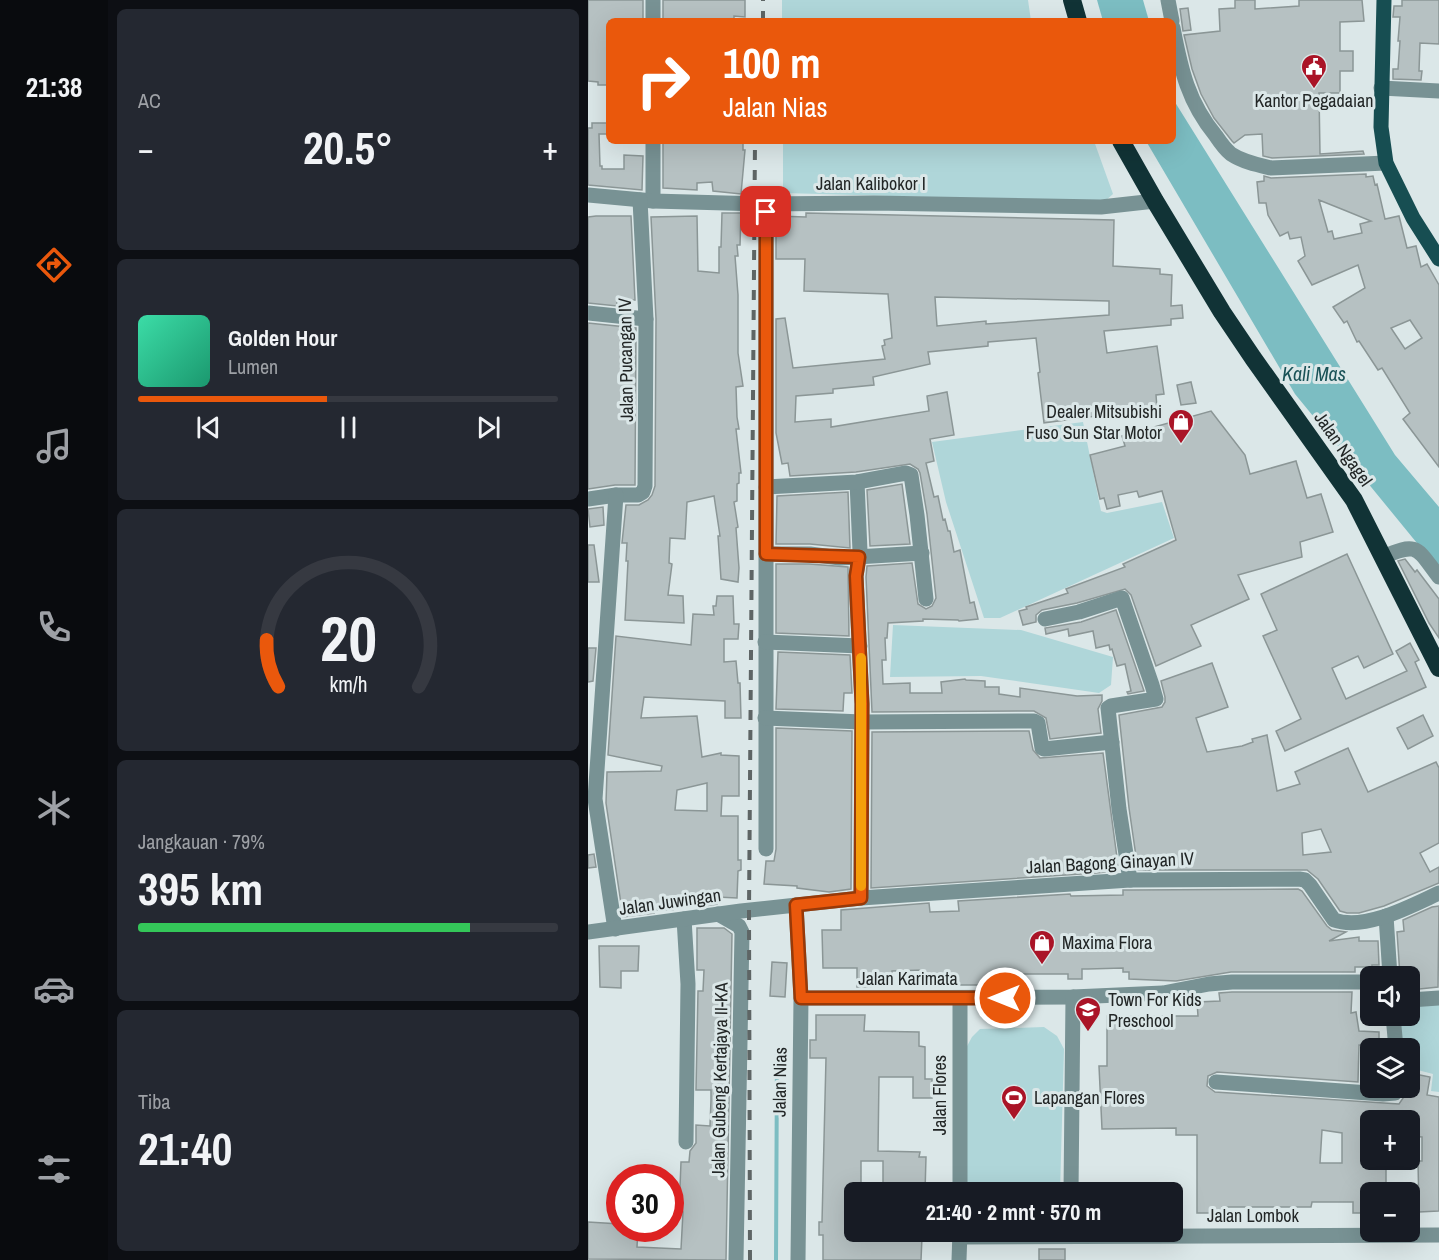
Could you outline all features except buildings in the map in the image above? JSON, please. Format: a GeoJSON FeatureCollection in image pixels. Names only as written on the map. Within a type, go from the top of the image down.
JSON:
{"type":"FeatureCollection","features":[{"type":"Feature","properties":{"kind":"highway"},"geometry":{"type":"LineString","coordinates":[[1072,0],[1077,18]]}},
{"type":"Feature","properties":{"kind":"highway","name":"Jalan Ngagel"},"geometry":{"type":"LineString","coordinates":[[1123,144],[1155,201],[1252,358],[1354,500],[1439,668]]}},
{"type":"Feature","properties":{"kind":"main road"},"geometry":{"type":"LineString","coordinates":[[1384,0],[1381,88],[1382,143],[1386,163],[1408,210],[1439,259]]}},
{"type":"Feature","properties":{"kind":"street"},"geometry":{"type":"LineString","coordinates":[[653,0],[653,18]]}},
{"type":"Feature","properties":{"kind":"street"},"geometry":{"type":"LineString","coordinates":[[1168,0],[1171,18]]}},
{"type":"Feature","properties":{"kind":"street"},"geometry":{"type":"LineString","coordinates":[[1176,44],[1180,66],[1192,100],[1211,130],[1232,154],[1256,165],[1271,168],[1386,163]]}},
{"type":"Feature","properties":{"kind":"street"},"geometry":{"type":"LineString","coordinates":[[1381,88],[1439,91]]}},
{"type":"Feature","properties":{"kind":"street","name":"Jalan Pucangan IV"},"geometry":{"type":"LineString","coordinates":[[616,495],[638,495],[643,492],[645,486],[647,200],[653,144]]}},
{"type":"Feature","properties":{"kind":"street","name":"Jalan Kalibokor I"},"geometry":{"type":"LineString","coordinates":[[588,195],[647,200],[766,204],[874,203],[1079,207],[1155,201]]}},
{"type":"Feature","properties":{"kind":"street"},"geometry":{"type":"LineString","coordinates":[[766,204],[766,849]]}},
{"type":"Feature","properties":{"kind":"street"},"geometry":{"type":"LineString","coordinates":[[588,313],[646,319]]}},
{"type":"Feature","properties":{"kind":"street"},"geometry":{"type":"LineString","coordinates":[[766,488],[857,482],[906,473],[911,475],[926,599]]}},
{"type":"Feature","properties":{"kind":"street"},"geometry":{"type":"LineString","coordinates":[[857,482],[859,557],[856,576],[862,722],[861,898]]}},
{"type":"Feature","properties":{"kind":"street"},"geometry":{"type":"LineString","coordinates":[[588,499],[616,495],[595,800],[615,930]]}},
{"type":"Feature","properties":{"kind":"street"},"geometry":{"type":"LineString","coordinates":[[1383,557],[1404,548],[1411,548],[1422,556],[1439,577]]}},
{"type":"Feature","properties":{"kind":"street"},"geometry":{"type":"LineString","coordinates":[[766,554],[859,557],[922,553]]}},
{"type":"Feature","properties":{"kind":"street"},"geometry":{"type":"LineString","coordinates":[[1045,619],[1079,612],[1122,598],[1156,698],[1109,706],[1119,809],[1130,880]]}},
{"type":"Feature","properties":{"kind":"street"},"geometry":{"type":"LineString","coordinates":[[765,642],[860,646]]}},
{"type":"Feature","properties":{"kind":"street"},"geometry":{"type":"LineString","coordinates":[[765,718],[862,722],[1034,721],[1038,723],[1044,750],[1112,742]]}},
{"type":"Feature","properties":{"kind":"street","name":"Jalan Bagong Ginayan IV"},"geometry":{"type":"LineString","coordinates":[[758,909],[861,898],[1130,880],[1299,879],[1305,880],[1310,885],[1334,920],[1359,922],[1386,916],[1439,894]]}},
{"type":"Feature","properties":{"kind":"street","name":"Jalan Nias"},"geometry":{"type":"LineString","coordinates":[[796,905],[801,998],[798,1260]]}},
{"type":"Feature","properties":{"kind":"street","name":"Jalan Juwingan"},"geometry":{"type":"LineString","coordinates":[[588,933],[758,909]]}},
{"type":"Feature","properties":{"kind":"street","name":"Jalan Gubeng Kertajaya II-KA"},"geometry":{"type":"LineString","coordinates":[[718,914],[739,926],[742,932],[736,1260]]}},
{"type":"Feature","properties":{"kind":"street"},"geometry":{"type":"LineString","coordinates":[[1386,916],[1389,966]]}},
{"type":"Feature","properties":{"kind":"street"},"geometry":{"type":"LineString","coordinates":[[684,919],[688,984],[686,1142]]}},
{"type":"Feature","properties":{"kind":"street","name":"Jalan Karimata"},"geometry":{"type":"LineString","coordinates":[[801,998],[1073,997],[1163,993],[1195,986],[1232,982],[1360,982]]}},
{"type":"Feature","properties":{"kind":"street"},"geometry":{"type":"LineString","coordinates":[[1071,1182],[1073,997]]}},
{"type":"Feature","properties":{"kind":"street"},"geometry":{"type":"LineString","coordinates":[[1420,999],[1439,998]]}},
{"type":"Feature","properties":{"kind":"street","name":"Jalan Flores"},"geometry":{"type":"LineString","coordinates":[[960,999],[960,1182]]}},
{"type":"Feature","properties":{"kind":"street"},"geometry":{"type":"LineString","coordinates":[[1216,1082],[1360,1092]]}},
{"type":"Feature","properties":{"kind":"street","name":"Jalan Lombok"},"geometry":{"type":"LineString","coordinates":[[1183,1234],[1439,1235]]}},
{"type":"Feature","properties":{"kind":"street"},"geometry":{"type":"LineString","coordinates":[[959,1260],[960,1242]]}},
{"type":"Feature","properties":{"kind":"shaded area"},"geometry":{"type":"Polygon","coordinates":[[[782,0],[1028,0],[1031,18],[782,18],[782,0]]]}},
{"type":"Feature","properties":{"kind":"shaded area"},"geometry":{"type":"Polygon","coordinates":[[[783,144],[1095,144],[1113,194],[1104,202],[783,193],[783,144]]]}},
{"type":"Feature","properties":{"kind":"shaded area"},"geometry":{"type":"Polygon","coordinates":[[[1083,422],[1101,511],[1107,513],[1162,502],[1174,538],[1000,618],[984,618],[946,502],[932,442],[1083,422]]]}},
{"type":"Feature","properties":{"kind":"shaded area"},"geometry":{"type":"Polygon","coordinates":[[[893,625],[1021,630],[1113,657],[1111,685],[1099,693],[981,676],[890,677],[893,625]]]}},
{"type":"Feature","properties":{"kind":"shaded area"},"geometry":{"type":"Polygon","coordinates":[[[1439,1002],[1439,1092],[1431,1091],[1433,1074],[1420,1071],[1420,1038],[1397,1038],[1397,1026],[1420,1026],[1420,1003],[1439,1002]]]}},
{"type":"Feature","properties":{"kind":"shaded area","name":"Lapangan Flores"},"geometry":{"type":"Polygon","coordinates":[[[1044,1027],[1057,1036],[1064,1049],[1060,1182],[966,1182],[966,1048],[980,1029],[1044,1027]]]}},
{"type":"Feature","properties":{"kind":"water"},"geometry":{"type":"Polygon","coordinates":[[[1097,0],[1143,0],[1148,18],[1102,18],[1097,0]]]}},
{"type":"Feature","properties":{"kind":"water","name":"Kali Mas"},"geometry":{"type":"Polygon","coordinates":[[[1176,104],[1395,455],[1439,507],[1439,570],[1295,394],[1148,144],[1176,144],[1176,104]]]}},
{"type":"Feature","properties":{"kind":"waterway"},"geometry":{"type":"LineString","coordinates":[[776,1260],[777,1049]]}},
{"type":"Feature","properties":{"kind":"railway"},"geometry":{"type":"LineString","coordinates":[[763,0],[763,18]]}},
{"type":"Feature","properties":{"kind":"railway"},"geometry":{"type":"LineString","coordinates":[[750,1260],[749,910],[755,144]]}},
{"type":"Feature","properties":{"kind":"slow traffic"},"geometry":{"type":"LineString","coordinates":[[861,658],[861,886]]}},
{"type":"Feature","properties":{"kind":"place","name":"Kantor Pegadaian"},"geometry":{"type":"Point","coordinates":[1314,90]}},
{"type":"Feature","properties":{"kind":"place","name":"Dealer Mitsubishi Fuso Sun Star Motor"},"geometry":{"type":"Point","coordinates":[1181,445]}},
{"type":"Feature","properties":{"kind":"place","name":"Maxima Flora"},"geometry":{"type":"Point","coordinates":[1042,966]}},
{"type":"Feature","properties":{"kind":"place","name":"Town For Kids Preschool"},"geometry":{"type":"Point","coordinates":[1088,1033]}},
{"type":"Feature","properties":{"kind":"place","name":"Lapangan Flores"},"geometry":{"type":"Point","coordinates":[1014,1121]}},
{"type":"Feature","properties":{"kind":"route"},"geometry":{"type":"LineString","coordinates":[[766,212],[766,554],[859,557],[856,576],[862,704],[861,898],[796,905],[801,998],[1005,998]]}}]}
